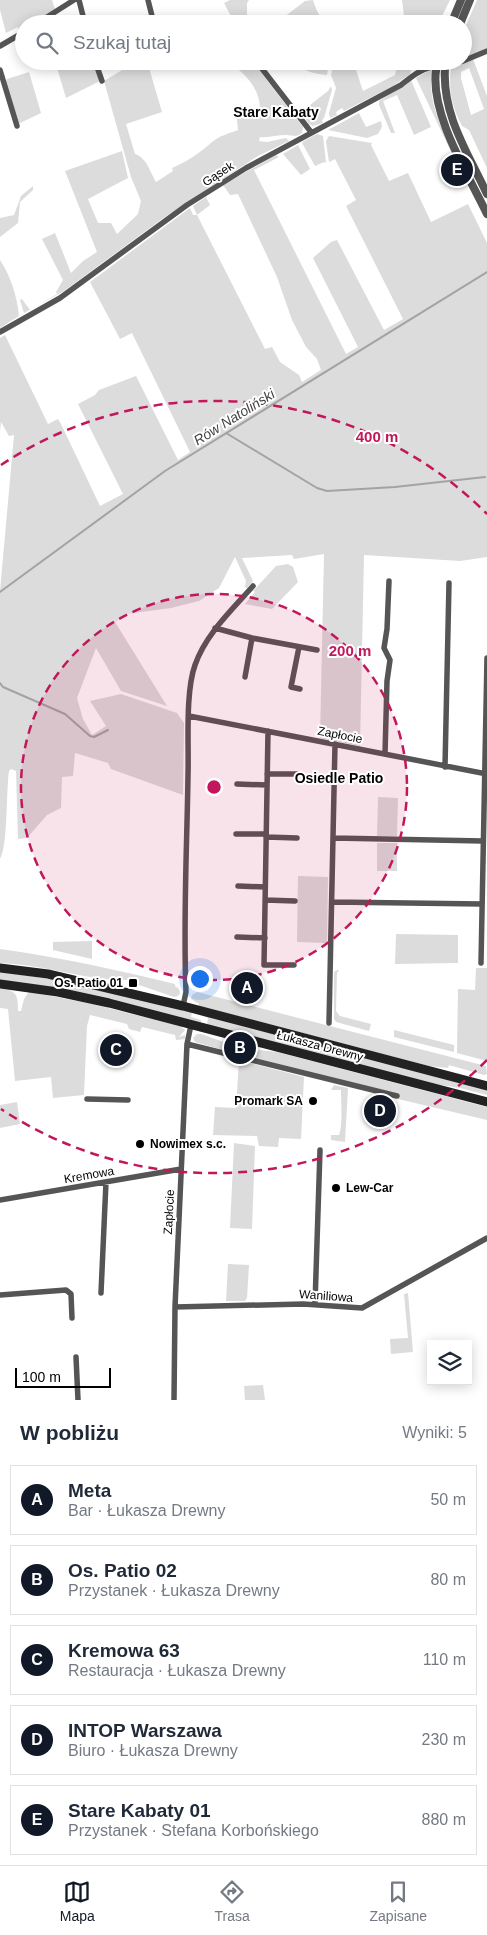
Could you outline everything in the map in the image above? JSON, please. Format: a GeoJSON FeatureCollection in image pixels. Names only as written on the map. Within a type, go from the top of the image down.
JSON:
{"type":"FeatureCollection","features":[{"type":"Feature","properties":{"kind":"main road","name":"Łukasza Drewny"},"geometry":{"type":"LineString","coordinates":[[0,968],[48,974],[184,1006],[487,1086]]}},
{"type":"Feature","properties":{"kind":"main road","name":"Łukasza Drewny"},"geometry":{"type":"LineString","coordinates":[[0,984],[58,992],[487,1102]]}},
{"type":"Feature","properties":{"kind":"street"},"geometry":{"type":"LineString","coordinates":[[50,15],[74,0]]}},
{"type":"Feature","properties":{"kind":"street"},"geometry":{"type":"LineString","coordinates":[[79,0],[83,15]]}},
{"type":"Feature","properties":{"kind":"street"},"geometry":{"type":"LineString","coordinates":[[148,0],[152,15]]}},
{"type":"Feature","properties":{"kind":"street"},"geometry":{"type":"LineString","coordinates":[[455,15],[461,0]]}},
{"type":"Feature","properties":{"kind":"street"},"geometry":{"type":"LineString","coordinates":[[464,15],[470,0]]}},
{"type":"Feature","properties":{"kind":"street"},"geometry":{"type":"LineString","coordinates":[[0,46],[15,37]]}},
{"type":"Feature","properties":{"kind":"street","name":"Gąsek"},"geometry":{"type":"LineString","coordinates":[[472,57],[487,51]]}},
{"type":"Feature","properties":{"kind":"street"},"geometry":{"type":"LineString","coordinates":[[0,70],[17,126]]}},
{"type":"Feature","properties":{"kind":"street"},"geometry":{"type":"LineString","coordinates":[[98,70],[102,81]]}},
{"type":"Feature","properties":{"kind":"street"},"geometry":{"type":"LineString","coordinates":[[263,70],[311,132]]}},
{"type":"Feature","properties":{"kind":"street","name":"Gąsek"},"geometry":{"type":"LineString","coordinates":[[0,332],[60,298],[187,205],[246,168],[400,85],[423,70]]}},
{"type":"Feature","properties":{"kind":"street"},"geometry":{"type":"LineString","coordinates":[[436,70],[439,108],[444,123],[487,214]]}},
{"type":"Feature","properties":{"kind":"street"},"geometry":{"type":"LineString","coordinates":[[446,70],[444,89],[449,114],[487,194]]}},
{"type":"Feature","properties":{"kind":"street"},"geometry":{"type":"LineString","coordinates":[[385,754],[386,681],[390,660],[384,648],[387,629],[389,581]]}},
{"type":"Feature","properties":{"kind":"street"},"geometry":{"type":"LineString","coordinates":[[446,766],[449,583]]}},
{"type":"Feature","properties":{"kind":"street"},"geometry":{"type":"LineString","coordinates":[[184,1006],[186,992],[186,846],[189,716],[194,668],[202,649],[215,628],[253,586]]}},
{"type":"Feature","properties":{"kind":"street"},"geometry":{"type":"LineString","coordinates":[[215,628],[252,638],[317,650]]}},
{"type":"Feature","properties":{"kind":"street"},"geometry":{"type":"LineString","coordinates":[[245,677],[252,638]]}},
{"type":"Feature","properties":{"kind":"street"},"geometry":{"type":"LineString","coordinates":[[300,647],[292,687],[300,689]]}},
{"type":"Feature","properties":{"kind":"street"},"geometry":{"type":"LineString","coordinates":[[481,963],[487,658]]}},
{"type":"Feature","properties":{"kind":"street","name":"Zapłocie"},"geometry":{"type":"LineString","coordinates":[[189,716],[486,774]]}},
{"type":"Feature","properties":{"kind":"street"},"geometry":{"type":"LineString","coordinates":[[268,731],[264,964],[294,965]]}},
{"type":"Feature","properties":{"kind":"street"},"geometry":{"type":"LineString","coordinates":[[330,1023],[335,744]]}},
{"type":"Feature","properties":{"kind":"street"},"geometry":{"type":"LineString","coordinates":[[267,774],[298,774]]}},
{"type":"Feature","properties":{"kind":"street"},"geometry":{"type":"LineString","coordinates":[[237,784],[267,785]]}},
{"type":"Feature","properties":{"kind":"street"},"geometry":{"type":"LineString","coordinates":[[236,834],[297,838]]}},
{"type":"Feature","properties":{"kind":"street"},"geometry":{"type":"LineString","coordinates":[[333,838],[483,841]]}},
{"type":"Feature","properties":{"kind":"street"},"geometry":{"type":"LineString","coordinates":[[238,886],[265,887]]}},
{"type":"Feature","properties":{"kind":"street"},"geometry":{"type":"LineString","coordinates":[[265,900],[295,901]]}},
{"type":"Feature","properties":{"kind":"street"},"geometry":{"type":"LineString","coordinates":[[332,902],[482,904]]}},
{"type":"Feature","properties":{"kind":"street"},"geometry":{"type":"LineString","coordinates":[[237,937],[265,938]]}},
{"type":"Feature","properties":{"kind":"street","name":"Zapłocie"},"geometry":{"type":"LineString","coordinates":[[174,1400],[175,1307],[181,1169],[187,1044],[191,1025]]}},
{"type":"Feature","properties":{"kind":"street"},"geometry":{"type":"LineString","coordinates":[[187,1044],[397,1096]]}},
{"type":"Feature","properties":{"kind":"street"},"geometry":{"type":"LineString","coordinates":[[87,1099],[128,1100]]}},
{"type":"Feature","properties":{"kind":"street"},"geometry":{"type":"LineString","coordinates":[[315,1304],[320,1150]]}},
{"type":"Feature","properties":{"kind":"street","name":"Kremowa"},"geometry":{"type":"LineString","coordinates":[[0,1200],[181,1169]]}},
{"type":"Feature","properties":{"kind":"street"},"geometry":{"type":"LineString","coordinates":[[100,1293],[106,1182]]}},
{"type":"Feature","properties":{"kind":"street","name":"Waniliowa"},"geometry":{"type":"LineString","coordinates":[[175,1307],[315,1304],[358,1308],[487,1238]]}},
{"type":"Feature","properties":{"kind":"street"},"geometry":{"type":"LineString","coordinates":[[0,1295],[66,1290],[71,1294],[72,1318]]}},
{"type":"Feature","properties":{"kind":"street"},"geometry":{"type":"LineString","coordinates":[[76,1357],[78,1400]]}},
{"type":"Feature","properties":{"kind":"shaded area"},"geometry":{"type":"Polygon","coordinates":[[[0,0],[52,0],[55,9],[46,15],[15,15],[15,28],[6,33],[0,10],[0,0]]]}},
{"type":"Feature","properties":{"kind":"shaded area"},"geometry":{"type":"Polygon","coordinates":[[[230,0],[249,0],[247,3],[247,15],[230,15],[224,3],[230,0]]]}},
{"type":"Feature","properties":{"kind":"shaded area"},"geometry":{"type":"Polygon","coordinates":[[[313,0],[319,15],[287,15],[305,1],[313,0]]]}},
{"type":"Feature","properties":{"kind":"shaded area"},"geometry":{"type":"Polygon","coordinates":[[[402,0],[450,0],[442,15],[404,15],[402,0]]]}},
{"type":"Feature","properties":{"kind":"shaded area"},"geometry":{"type":"Polygon","coordinates":[[[477,0],[487,0],[487,48],[472,54],[472,15],[470,15],[477,0]]]}},
{"type":"Feature","properties":{"kind":"shaded area"},"geometry":{"type":"Polygon","coordinates":[[[473,59],[487,96],[487,168],[469,130],[462,126],[456,112],[452,98],[451,70],[465,70],[461,72],[461,78],[471,115],[484,109],[470,70],[472,70],[473,59]]]}},
{"type":"Feature","properties":{"kind":"shaded area"},"geometry":{"type":"Polygon","coordinates":[[[58,70],[97,70],[100,81],[66,98],[58,70]]]}},
{"type":"Feature","properties":{"kind":"shaded area"},"geometry":{"type":"Polygon","coordinates":[[[122,70],[150,70],[162,112],[126,124],[135,154],[145,162],[156,182],[173,171],[172,168],[183,163],[215,140],[238,130],[236,110],[250,112],[260,109],[257,93],[249,80],[238,70],[259,70],[303,127],[302,133],[296,136],[260,137],[259,141],[267,142],[286,138],[289,141],[258,156],[162,219],[64,291],[37,306],[57,294],[56,292],[63,280],[42,239],[55,233],[71,273],[83,261],[97,252],[65,171],[122,151],[128,178],[88,199],[98,223],[111,223],[117,234],[138,214],[141,201],[131,177],[104,81],[122,70]]]}},
{"type":"Feature","properties":{"kind":"shaded area"},"geometry":{"type":"Polygon","coordinates":[[[306,70],[328,70],[327,75],[306,70]]]}},
{"type":"Feature","properties":{"kind":"shaded area"},"geometry":{"type":"Polygon","coordinates":[[[332,70],[356,70],[363,91],[395,75],[396,70],[411,70],[410,74],[393,86],[344,111],[342,108],[336,112],[337,115],[330,118],[329,113],[336,88],[331,75],[332,70]]]}},
{"type":"Feature","properties":{"kind":"shaded area"},"geometry":{"type":"Polygon","coordinates":[[[432,70],[431,82],[434,106],[455,160],[416,78],[432,70]]]}},
{"type":"Feature","properties":{"kind":"shaded area"},"geometry":{"type":"Polygon","coordinates":[[[29,72],[41,113],[18,124],[5,83],[7,79],[29,72]]]}},
{"type":"Feature","properties":{"kind":"shaded area"},"geometry":{"type":"Polygon","coordinates":[[[411,80],[431,127],[414,135],[397,95],[383,101],[395,133],[391,133],[379,101],[411,80]]]}},
{"type":"Feature","properties":{"kind":"shaded area"},"geometry":{"type":"Polygon","coordinates":[[[331,86],[332,90],[322,120],[323,123],[313,126],[309,124],[301,112],[328,91],[331,86]]]}},
{"type":"Feature","properties":{"kind":"shaded area"},"geometry":{"type":"Polygon","coordinates":[[[359,113],[366,127],[381,121],[382,127],[378,134],[367,138],[328,130],[359,113]]]}},
{"type":"Feature","properties":{"kind":"shaded area"},"geometry":{"type":"Polygon","coordinates":[[[317,134],[323,136],[326,163],[315,166],[302,143],[317,134]]]}},
{"type":"Feature","properties":{"kind":"shaded area"},"geometry":{"type":"Polygon","coordinates":[[[329,136],[372,143],[371,145],[389,181],[408,173],[431,222],[468,204],[487,243],[487,557],[460,561],[364,555],[360,746],[320,738],[324,554],[294,559],[292,555],[242,558],[253,581],[247,588],[245,587],[246,581],[235,557],[219,588],[199,601],[171,608],[126,614],[115,622],[167,706],[121,691],[96,648],[77,698],[83,719],[92,735],[106,726],[90,701],[121,694],[177,713],[184,723],[183,795],[111,769],[108,763],[75,753],[73,776],[62,777],[61,808],[47,815],[27,838],[18,839],[16,771],[11,769],[8,780],[3,852],[0,859],[0,591],[14,435],[9,436],[1,422],[0,432],[0,338],[5,335],[48,424],[58,419],[61,424],[100,506],[123,494],[78,404],[95,395],[99,390],[136,376],[178,460],[190,452],[132,333],[120,339],[90,282],[190,208],[193,215],[197,215],[265,349],[272,347],[280,362],[299,375],[302,382],[321,370],[317,359],[306,347],[292,320],[277,277],[238,194],[230,195],[223,185],[276,155],[279,157],[254,170],[346,354],[358,347],[313,258],[331,242],[337,240],[384,330],[403,319],[346,206],[356,200],[335,159],[329,162],[326,141],[329,136]]]}},
{"type":"Feature","properties":{"kind":"shaded area"},"geometry":{"type":"Polygon","coordinates":[[[298,145],[310,169],[301,175],[283,154],[298,145]]]}},
{"type":"Feature","properties":{"kind":"shaded area"},"geometry":{"type":"Polygon","coordinates":[[[33,186],[33,190],[20,202],[18,223],[0,237],[0,218],[14,215],[21,196],[33,186]]]}},
{"type":"Feature","properties":{"kind":"shaded area"},"geometry":{"type":"Polygon","coordinates":[[[206,197],[210,205],[197,215],[193,206],[206,197]]]}},
{"type":"Feature","properties":{"kind":"shaded area"},"geometry":{"type":"Polygon","coordinates":[[[0,260],[13,287],[19,316],[0,328],[0,260]]]}},
{"type":"Feature","properties":{"kind":"shaded area"},"geometry":{"type":"Polygon","coordinates":[[[22,299],[30,310],[24,313],[20,300],[22,299]]]}},
{"type":"Feature","properties":{"kind":"shaded area"},"geometry":{"type":"Polygon","coordinates":[[[288,564],[293,567],[298,582],[272,609],[245,604],[255,592],[253,591],[276,566],[288,564]]]}},
{"type":"Feature","properties":{"kind":"shaded area"},"geometry":{"type":"Polygon","coordinates":[[[378,797],[398,798],[397,836],[377,836],[378,797]]]}},
{"type":"Feature","properties":{"kind":"shaded area"},"geometry":{"type":"Polygon","coordinates":[[[377,843],[397,843],[397,871],[377,871],[377,843]]]}},
{"type":"Feature","properties":{"kind":"shaded area"},"geometry":{"type":"Polygon","coordinates":[[[298,876],[328,877],[327,943],[297,942],[298,876]]]}},
{"type":"Feature","properties":{"kind":"shaded area"},"geometry":{"type":"Polygon","coordinates":[[[396,934],[458,935],[458,963],[395,964],[396,934]]]}},
{"type":"Feature","properties":{"kind":"shaded area"},"geometry":{"type":"Polygon","coordinates":[[[92,941],[92,959],[53,950],[53,942],[92,941]]]}},
{"type":"Feature","properties":{"kind":"shaded area"},"geometry":{"type":"Polygon","coordinates":[[[0,949],[88,964],[175,984],[180,993],[174,997],[136,984],[136,982],[0,963],[0,949]]]}},
{"type":"Feature","properties":{"kind":"shaded area"},"geometry":{"type":"Polygon","coordinates":[[[476,968],[487,968],[487,1061],[457,1053],[458,989],[475,990],[476,968]]]}},
{"type":"Feature","properties":{"kind":"shaded area"},"geometry":{"type":"Polygon","coordinates":[[[339,970],[337,973],[336,1011],[340,1016],[371,1024],[369,1031],[336,1022],[334,1019],[334,972],[339,970]]]}},
{"type":"Feature","properties":{"kind":"shaded area"},"geometry":{"type":"Polygon","coordinates":[[[0,972],[50,979],[192,1012],[191,1017],[201,1020],[201,1023],[50,987],[0,980],[0,972]]]}},
{"type":"Feature","properties":{"kind":"shaded area"},"geometry":{"type":"Polygon","coordinates":[[[0,989],[15,994],[18,1001],[18,1011],[21,1011],[24,999],[31,992],[92,1004],[180,1026],[185,1030],[179,1037],[185,1035],[185,1039],[176,1040],[175,1035],[142,1027],[140,1032],[129,1029],[127,1024],[90,1015],[87,1026],[84,1095],[53,1098],[51,1077],[15,1081],[8,1009],[0,1008],[0,989]]]}},
{"type":"Feature","properties":{"kind":"shaded area"},"geometry":{"type":"Polygon","coordinates":[[[197,992],[486,1066],[487,1074],[484,1075],[449,1065],[448,1068],[429,1066],[199,1006],[199,1004],[191,999],[192,995],[197,992]]]}},
{"type":"Feature","properties":{"kind":"shaded area"},"geometry":{"type":"Polygon","coordinates":[[[198,1014],[487,1090],[487,1095],[428,1083],[207,1025],[208,1018],[198,1014]]]}},
{"type":"Feature","properties":{"kind":"shaded area"},"geometry":{"type":"Polygon","coordinates":[[[394,1030],[454,1045],[454,1052],[394,1037],[394,1030]]]}},
{"type":"Feature","properties":{"kind":"shaded area"},"geometry":{"type":"Polygon","coordinates":[[[197,1034],[235,1046],[234,1053],[195,1042],[193,1038],[197,1034]]]}},
{"type":"Feature","properties":{"kind":"shaded area"},"geometry":{"type":"Polygon","coordinates":[[[237,1048],[258,1052],[259,1050],[277,1052],[487,1107],[487,1120],[398,1099],[399,1094],[236,1053],[237,1048]]]}},
{"type":"Feature","properties":{"kind":"shaded area"},"geometry":{"type":"Polygon","coordinates":[[[239,1060],[304,1077],[301,1139],[279,1138],[278,1147],[259,1146],[257,1136],[213,1135],[215,1107],[236,1108],[239,1060]]]}},
{"type":"Feature","properties":{"kind":"shaded area"},"geometry":{"type":"Polygon","coordinates":[[[334,1085],[348,1088],[345,1142],[331,1140],[331,1135],[339,1135],[341,1119],[341,1090],[331,1090],[334,1085]]]}},
{"type":"Feature","properties":{"kind":"shaded area"},"geometry":{"type":"Polygon","coordinates":[[[17,1102],[20,1124],[0,1128],[0,1105],[17,1102]]]}},
{"type":"Feature","properties":{"kind":"shaded area"},"geometry":{"type":"Polygon","coordinates":[[[234,1143],[255,1146],[252,1229],[230,1228],[234,1143]]]}},
{"type":"Feature","properties":{"kind":"shaded area"},"geometry":{"type":"Polygon","coordinates":[[[228,1264],[249,1265],[247,1298],[245,1301],[226,1301],[228,1264]]]}},
{"type":"Feature","properties":{"kind":"shaded area"},"geometry":{"type":"Polygon","coordinates":[[[408,1293],[413,1352],[391,1354],[390,1339],[408,1338],[404,1294],[408,1293]]]}},
{"type":"Feature","properties":{"kind":"shaded area"},"geometry":{"type":"Polygon","coordinates":[[[263,1385],[265,1400],[245,1400],[244,1386],[263,1385]]]}},
{"type":"Feature","properties":{"kind":"waterway","name":"Rów Natoliński"},"geometry":{"type":"LineString","coordinates":[[0,592],[165,471],[487,272]]}},
{"type":"Feature","properties":{"kind":"waterway"},"geometry":{"type":"LineString","coordinates":[[226,433],[317,488],[327,491],[395,487],[485,477]]}},
{"type":"Feature","properties":{"kind":"waterway"},"geometry":{"type":"LineString","coordinates":[[0,683],[3,687],[65,714],[90,736],[94,737],[108,730]]}},
{"type":"Feature","properties":{"kind":"place","name":"Stare Kabaty 01"},"geometry":{"type":"Point","coordinates":[457,170]}},
{"type":"Feature","properties":{"kind":"place","name":"Os. Patio 01"},"geometry":{"type":"Point","coordinates":[133,983]}},
{"type":"Feature","properties":{"kind":"place","name":"Meta"},"geometry":{"type":"Point","coordinates":[247,988]}},
{"type":"Feature","properties":{"kind":"place","name":"Os. Patio 02"},"geometry":{"type":"Point","coordinates":[240,1048]}},
{"type":"Feature","properties":{"kind":"place","name":"Kremowa 63"},"geometry":{"type":"Point","coordinates":[116,1050]}},
{"type":"Feature","properties":{"kind":"place","name":"Promark SA"},"geometry":{"type":"Point","coordinates":[313,1101]}},
{"type":"Feature","properties":{"kind":"place","name":"INTOP Warszawa"},"geometry":{"type":"Point","coordinates":[380,1111]}},
{"type":"Feature","properties":{"kind":"place","name":"Nowimex s.c."},"geometry":{"type":"Point","coordinates":[140,1144]}},
{"type":"Feature","properties":{"kind":"place","name":"Lew-Car"},"geometry":{"type":"Point","coordinates":[336,1188]}},
{"type":"Feature","properties":{"kind":"district","name":"Stare Kabaty"},"geometry":{"type":"Point","coordinates":[276,112]}},
{"type":"Feature","properties":{"kind":"district","name":"Osiedle Patio"},"geometry":{"type":"Point","coordinates":[339,778]}}]}
